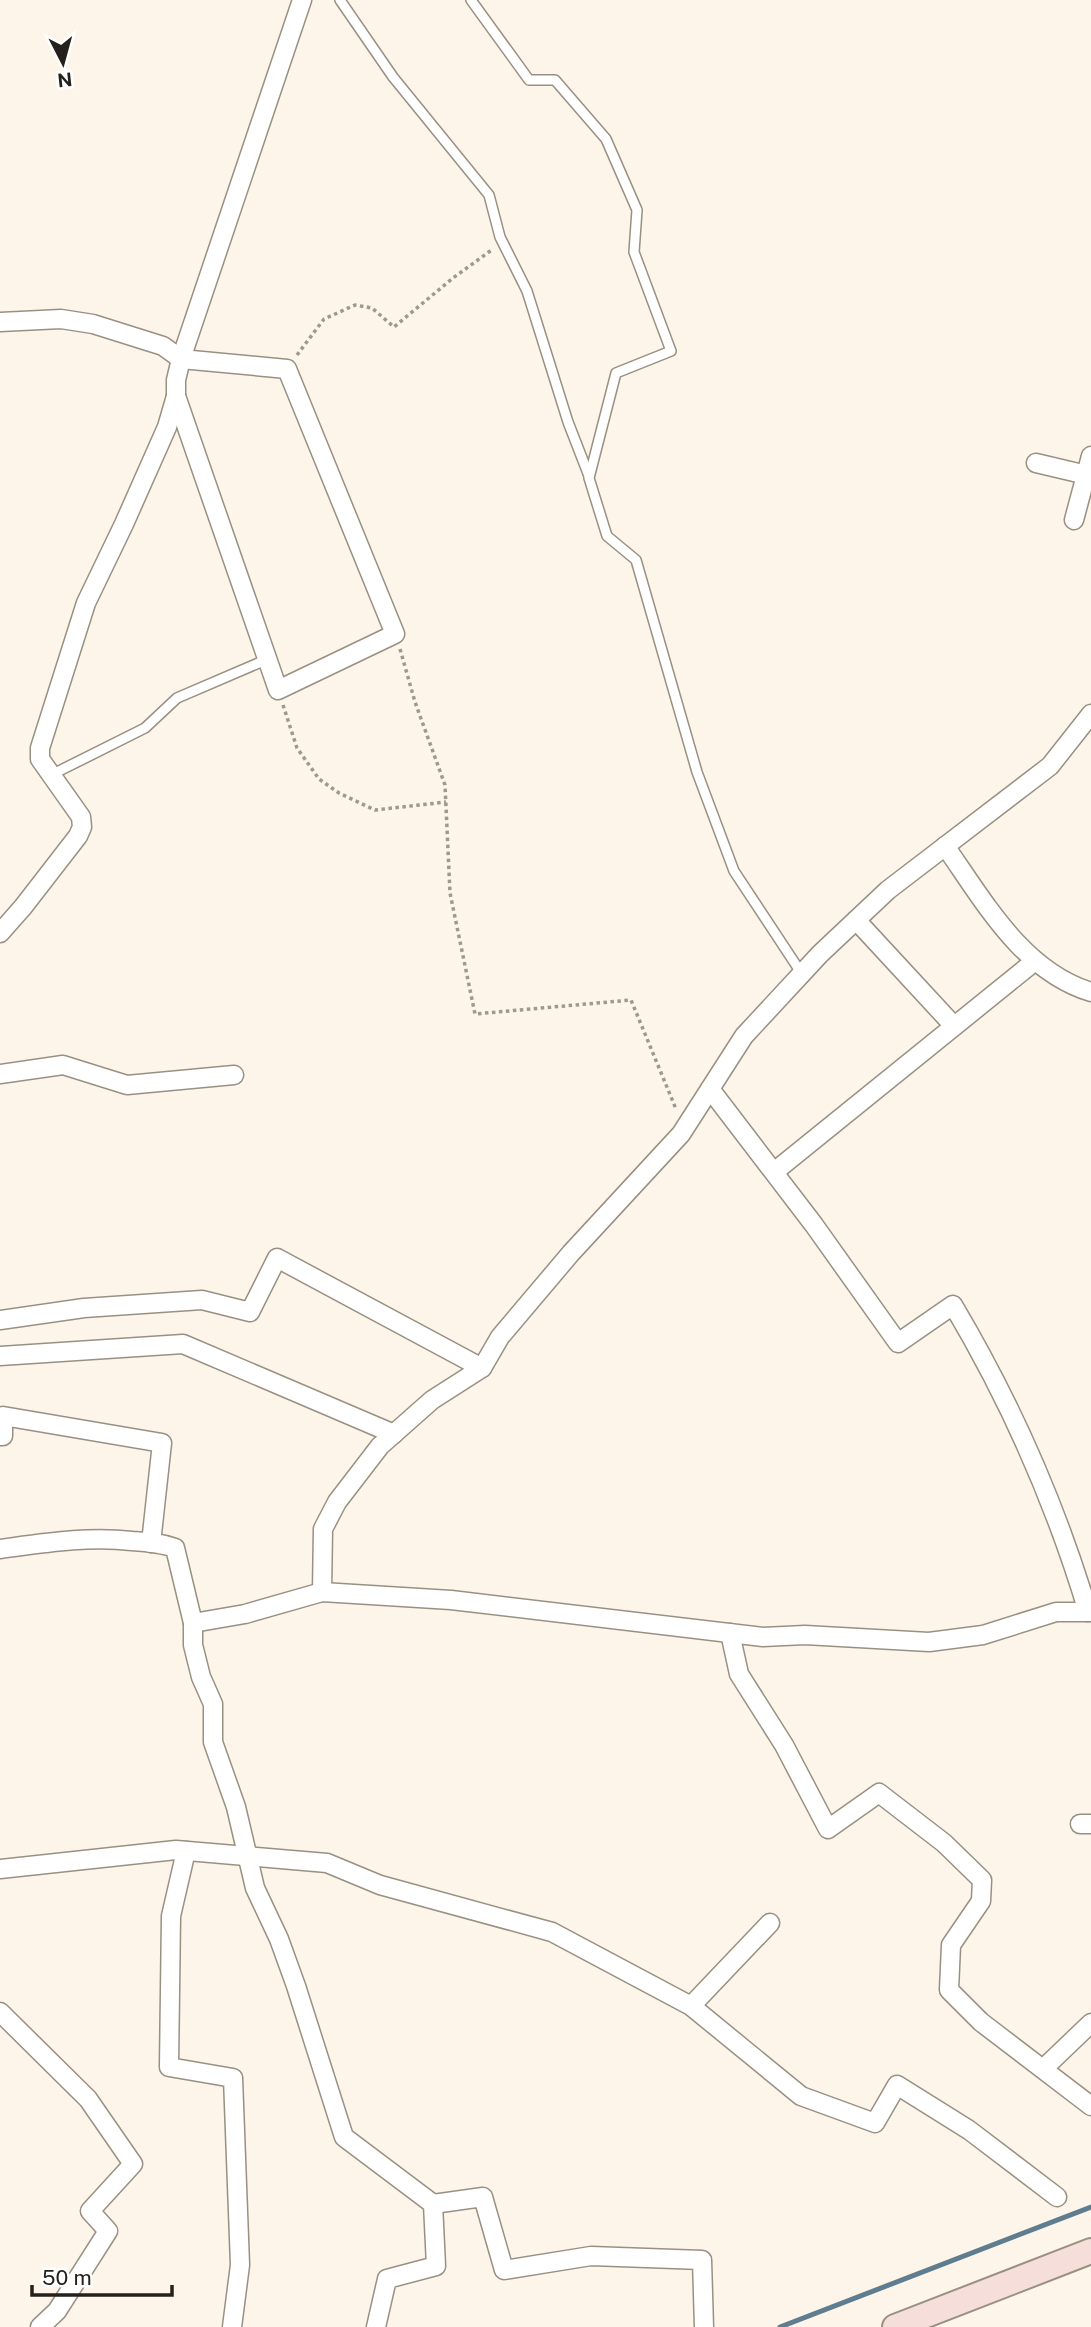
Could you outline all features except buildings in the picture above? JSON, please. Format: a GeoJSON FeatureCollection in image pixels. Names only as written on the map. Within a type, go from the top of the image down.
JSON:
{"type":"FeatureCollection","features":[{"type":"Feature","properties":{"kind":"main road"},"geometry":{"type":"LineString","coordinates":[[895,2327],[1091,2251]]}},
{"type":"Feature","properties":{"kind":"street"},"geometry":{"type":"LineString","coordinates":[[0,933],[78,836],[82,827],[81,817],[40,759],[40,748],[86,603],[157,452],[176,396],[176,380],[181,359],[302,0]]}},
{"type":"Feature","properties":{"kind":"street"},"geometry":{"type":"LineString","coordinates":[[0,322],[61,319],[93,324],[163,346],[181,359],[287,369],[395,634],[278,690],[176,396]]}},
{"type":"Feature","properties":{"kind":"street"},"geometry":{"type":"LineString","coordinates":[[1074,520],[1091,456]]}},
{"type":"Feature","properties":{"kind":"street"},"geometry":{"type":"LineString","coordinates":[[1036,463],[1088,475]]}},
{"type":"Feature","properties":{"kind":"street"},"geometry":{"type":"LineString","coordinates":[[322,1592],[323,1529],[337,1502],[380,1446],[432,1400],[482,1368],[500,1337],[571,1253],[684,1129],[744,1036],[802,974],[888,890],[1050,766],[1084,736],[1091,714]]}},
{"type":"Feature","properties":{"kind":"street"},"geometry":{"type":"LineString","coordinates":[[945,846],[1028,957],[1076,987],[1091,992]]}},
{"type":"Feature","properties":{"kind":"street"},"geometry":{"type":"LineString","coordinates":[[856,920],[954,1027]]}},
{"type":"Feature","properties":{"kind":"street"},"geometry":{"type":"LineString","coordinates":[[774,1172],[1035,961]]}},
{"type":"Feature","properties":{"kind":"street"},"geometry":{"type":"LineString","coordinates":[[0,1074],[63,1065],[127,1085],[234,1075]]}},
{"type":"Feature","properties":{"kind":"street"},"geometry":{"type":"LineString","coordinates":[[193,1623],[245,1614],[322,1592],[451,1600],[763,1637],[805,1635],[929,1642],[983,1635],[1056,1612],[1090,1612],[1024,1440],[986,1361],[953,1305],[898,1343],[710,1089]]}},
{"type":"Feature","properties":{"kind":"street"},"geometry":{"type":"LineString","coordinates":[[0,1320],[84,1308],[202,1300],[250,1312],[276,1258],[482,1368]]}},
{"type":"Feature","properties":{"kind":"street"},"geometry":{"type":"LineString","coordinates":[[0,1356],[183,1344],[394,1434]]}},
{"type":"Feature","properties":{"kind":"street"},"geometry":{"type":"LineString","coordinates":[[0,1436],[3,1436],[3,1416],[162,1443],[151,1543]]}},
{"type":"Feature","properties":{"kind":"street"},"geometry":{"type":"LineString","coordinates":[[0,1549],[68,1539],[104,1538],[175,1548],[193,1623],[193,1646],[201,1677],[213,1704],[213,1742],[236,1807],[255,1888],[279,1939],[296,1986],[344,2137],[433,2204],[483,2197],[504,2270],[591,2256],[702,2260],[704,2327]]}},
{"type":"Feature","properties":{"kind":"street"},"geometry":{"type":"LineString","coordinates":[[730,1633],[739,1674],[784,1745],[828,1829],[879,1793],[944,1843],[982,1880],[981,1901],[951,1945],[948,1990],[981,2022],[1091,2106]]}},
{"type":"Feature","properties":{"kind":"street"},"geometry":{"type":"LineString","coordinates":[[186,1851],[171,1916],[169,2067],[233,2078],[240,2265],[232,2327]]}},
{"type":"Feature","properties":{"kind":"street"},"geometry":{"type":"LineString","coordinates":[[0,1869],[186,1851],[327,1863],[380,1885],[552,1932],[691,2006],[801,2096],[874,2123],[897,2085],[970,2130],[1057,2197]]}},
{"type":"Feature","properties":{"kind":"street"},"geometry":{"type":"LineString","coordinates":[[691,2006],[770,1923]]}},
{"type":"Feature","properties":{"kind":"street"},"geometry":{"type":"LineString","coordinates":[[0,2011],[88,2099],[134,2164],[90,2211],[108,2231],[57,2311],[40,2327]]}},
{"type":"Feature","properties":{"kind":"street"},"geometry":{"type":"LineString","coordinates":[[1043,2069],[1091,2024]]}},
{"type":"Feature","properties":{"kind":"street"},"geometry":{"type":"LineString","coordinates":[[376,2327],[387,2279],[436,2266],[433,2204]]}},
{"type":"Feature","properties":{"kind":"lane"},"geometry":{"type":"LineString","coordinates":[[340,0],[393,77],[489,195],[503,242],[527,291],[607,536],[636,560],[697,772],[734,871],[802,974]]}},
{"type":"Feature","properties":{"kind":"lane"},"geometry":{"type":"LineString","coordinates":[[471,0],[529,80],[555,80],[606,139],[636,210],[634,252],[671,351],[616,373],[589,478]]}},
{"type":"Feature","properties":{"kind":"lane"},"geometry":{"type":"LineString","coordinates":[[51,775],[145,728],[177,698],[268,659]]}},
{"type":"Feature","properties":{"kind":"path"},"geometry":{"type":"LineString","coordinates":[[287,369],[324,319],[355,305],[372,308],[394,327],[453,278],[503,242]]}},
{"type":"Feature","properties":{"kind":"path"},"geometry":{"type":"LineString","coordinates":[[395,634],[415,702],[445,786],[450,893],[475,1014],[631,1000],[684,1129]]}},
{"type":"Feature","properties":{"kind":"path"},"geometry":{"type":"LineString","coordinates":[[278,690],[297,748],[319,779],[339,793],[375,810],[446,802]]}},
{"type":"Feature","properties":{"kind":"waterway"},"geometry":{"type":"LineString","coordinates":[[780,2327],[1091,2207]]}}]}
